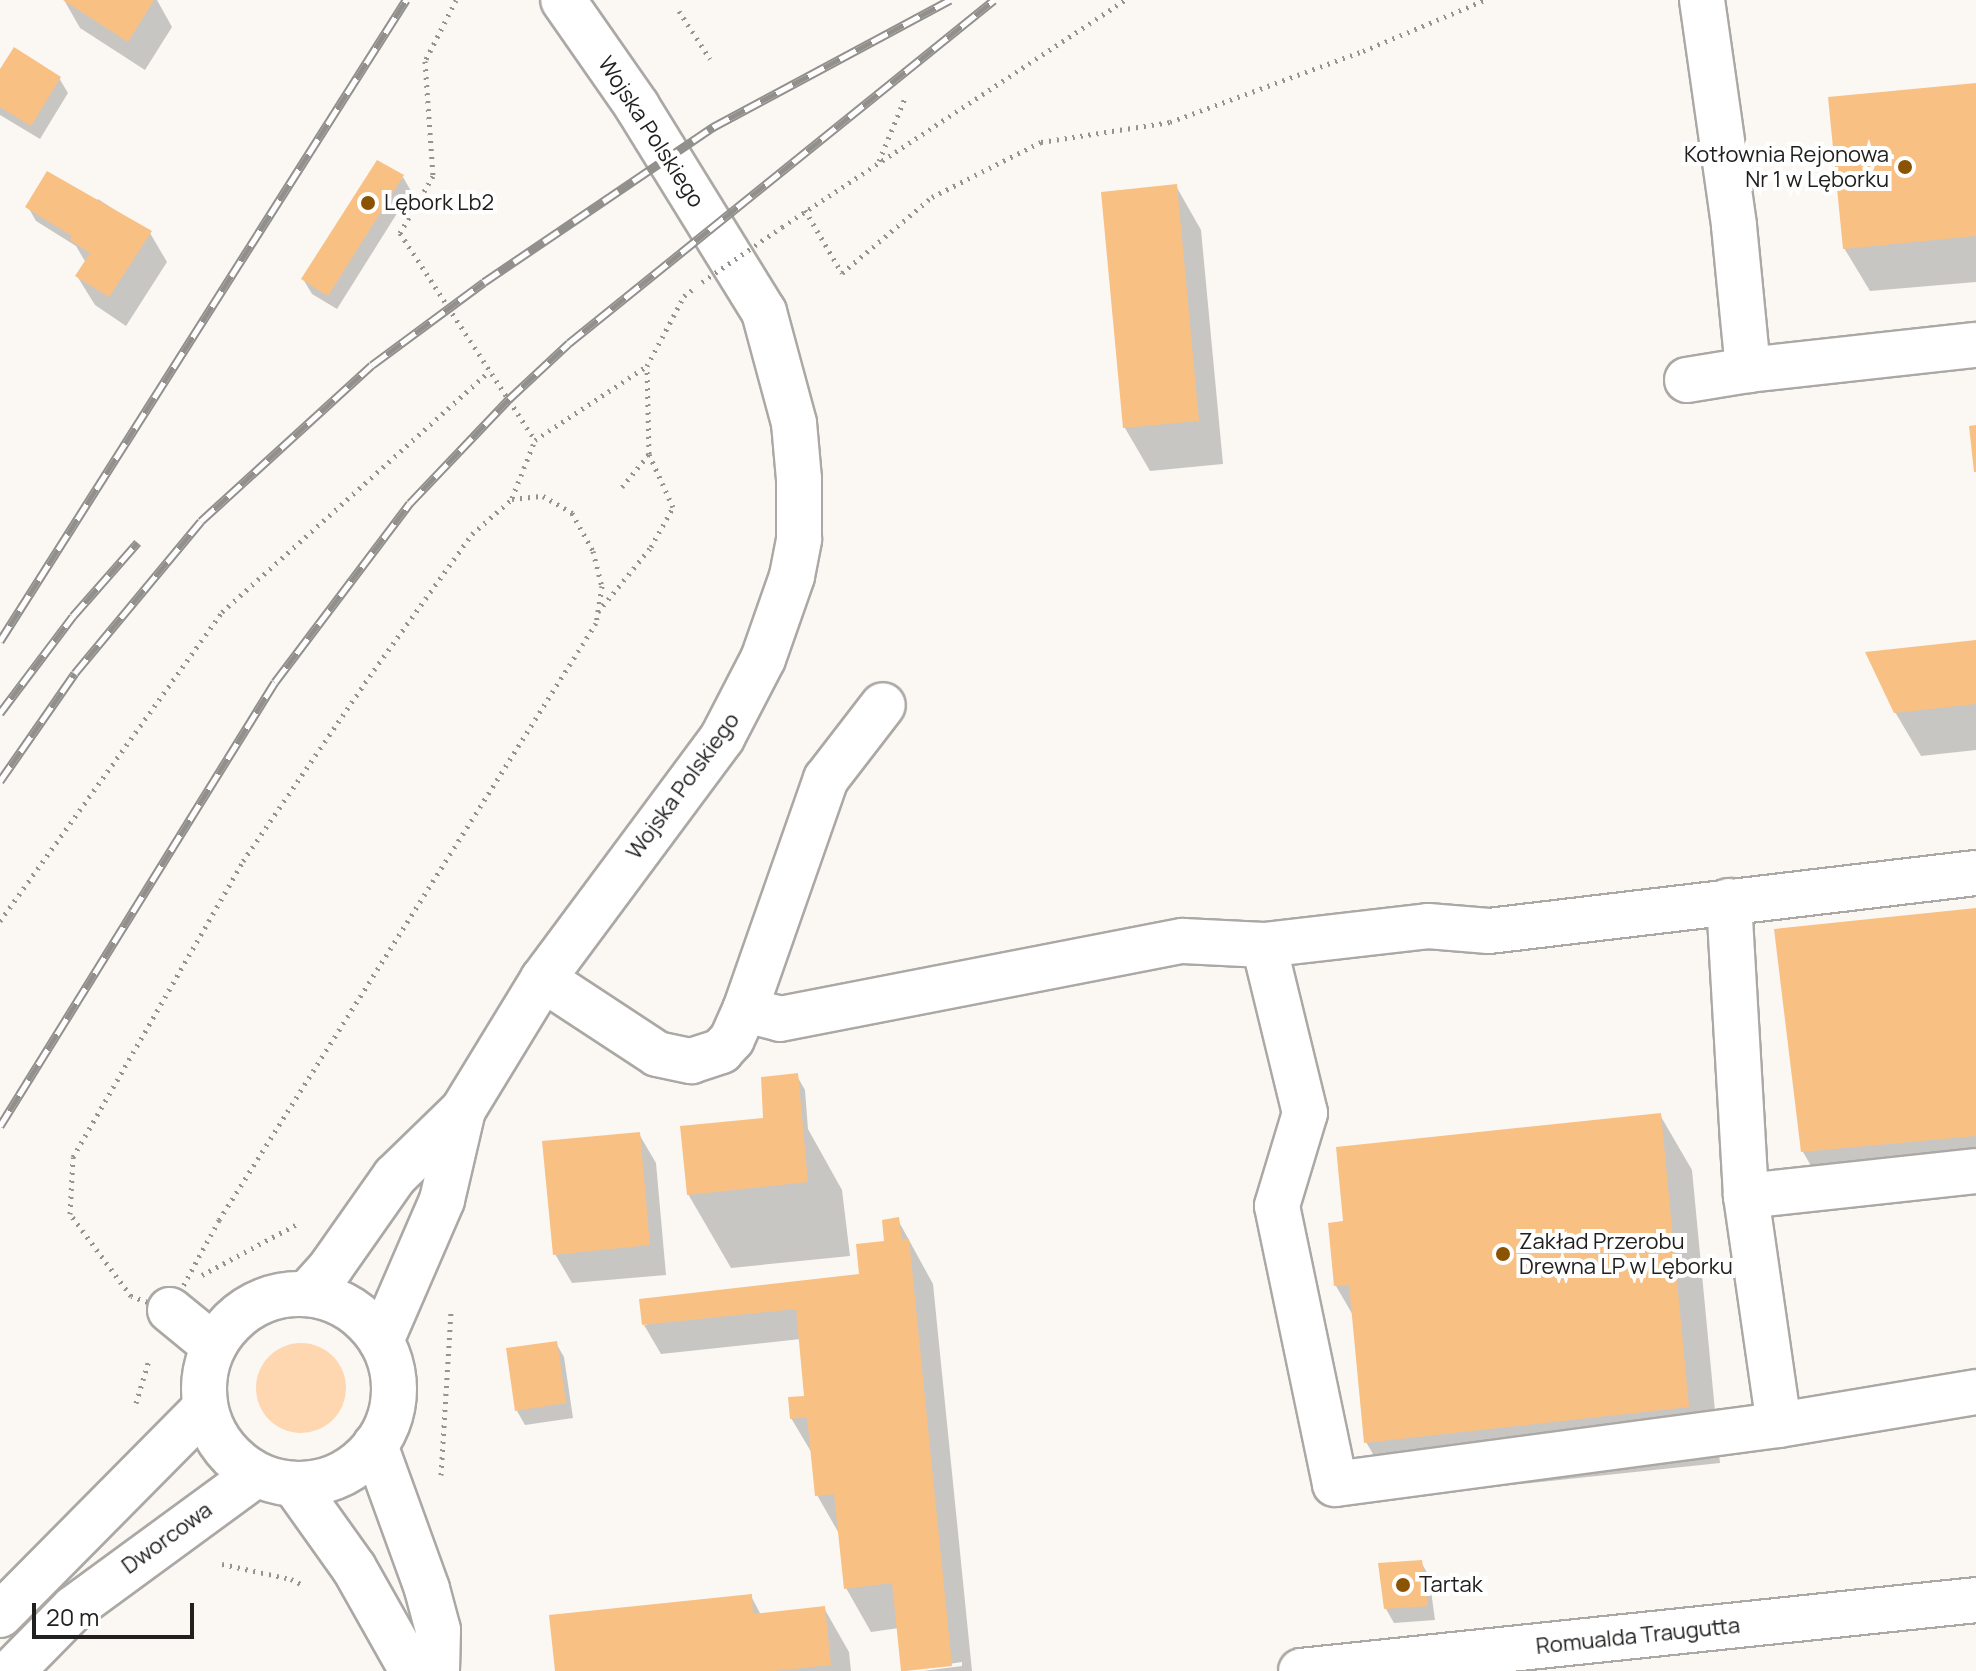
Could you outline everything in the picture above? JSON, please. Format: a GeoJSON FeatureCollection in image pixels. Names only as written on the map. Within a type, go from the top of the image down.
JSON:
{"type":"FeatureCollection","features":[{"type":"Feature","properties":{"kind":"street"},"geometry":{"type":"LineString","coordinates":[[1702,0],[1734,226],[1748,370]]}},
{"type":"Feature","properties":{"kind":"street","name":"Wojska Polskiego"},"geometry":{"type":"LineString","coordinates":[[307,1294],[331,1267],[395,1176],[463,1110],[543,979],[735,717],[781,616],[799,539],[799,479],[794,423],[764,312],[637,106],[565,3]]}},
{"type":"Feature","properties":{"kind":"street"},"geometry":{"type":"LineString","coordinates":[[1687,380],[1748,370],[1976,345]]}},
{"type":"Feature","properties":{"kind":"street"},"geometry":{"type":"LineString","coordinates":[[543,979],[657,1054],[691,1061],[721,1051],[732,1039],[745,1010],[826,779],[883,705]]}},
{"type":"Feature","properties":{"kind":"street"},"geometry":{"type":"LineString","coordinates":[[745,1010],[780,1019],[1183,941],[1264,945],[1428,926],[1489,931],[1976,873]]}},
{"type":"Feature","properties":{"kind":"street"},"geometry":{"type":"LineString","coordinates":[[1729,901],[1746,1196],[1779,1425]]}},
{"type":"Feature","properties":{"kind":"street"},"geometry":{"type":"LineString","coordinates":[[1264,945],[1305,1113],[1277,1206],[1335,1484],[1779,1425],[1976,1392]]}},
{"type":"Feature","properties":{"kind":"street","name":"Wojska Polskiego"},"geometry":{"type":"LineString","coordinates":[[381,1341],[442,1200],[463,1110]]}},
{"type":"Feature","properties":{"kind":"street"},"geometry":{"type":"LineString","coordinates":[[1746,1196],[1976,1171]]}},
{"type":"Feature","properties":{"kind":"street"},"geometry":{"type":"LineString","coordinates":[[275,1480],[325,1481],[354,1467],[375,1445],[388,1422],[393,1395],[392,1369],[381,1341],[364,1320],[337,1302],[307,1294],[279,1297],[252,1306],[230,1323],[214,1346],[204,1376],[205,1408],[215,1435],[232,1458],[275,1480],[354,1568],[412,1671]]}},
{"type":"Feature","properties":{"kind":"street"},"geometry":{"type":"LineString","coordinates":[[170,1310],[214,1346]]}},
{"type":"Feature","properties":{"kind":"street"},"geometry":{"type":"LineString","coordinates":[[0,1615],[205,1408]]}},
{"type":"Feature","properties":{"kind":"street"},"geometry":{"type":"LineString","coordinates":[[375,1445],[427,1589],[438,1630],[437,1671]]}},
{"type":"Feature","properties":{"kind":"street","name":"Dworcowa"},"geometry":{"type":"LineString","coordinates":[[12,1671],[74,1608],[275,1480]]}},
{"type":"Feature","properties":{"kind":"street","name":"Romualda Traugutta"},"geometry":{"type":"LineString","coordinates":[[1301,1671],[1976,1600]]}},
{"type":"Feature","properties":{"kind":"path"},"geometry":{"type":"LineString","coordinates":[[456,0],[425,61],[433,176],[400,233],[535,440]]}},
{"type":"Feature","properties":{"kind":"path"},"geometry":{"type":"LineString","coordinates":[[512,499],[543,496],[572,513],[593,551],[602,586],[596,623],[219,1220],[170,1310],[131,1296],[70,1214],[73,1157],[243,861],[472,534],[512,499],[535,440],[647,366],[684,296],[702,282],[805,210],[1125,0]]}},
{"type":"Feature","properties":{"kind":"path"},"geometry":{"type":"LineString","coordinates":[[805,210],[842,273],[932,197],[1041,142],[1170,122],[1363,51],[1485,0]]}},
{"type":"Feature","properties":{"kind":"path"},"geometry":{"type":"LineString","coordinates":[[679,11],[710,59]]}},
{"type":"Feature","properties":{"kind":"path"},"geometry":{"type":"LineString","coordinates":[[878,162],[905,98]]}},
{"type":"Feature","properties":{"kind":"path"},"geometry":{"type":"LineString","coordinates":[[598,613],[651,547],[673,507],[649,454],[647,366]]}},
{"type":"Feature","properties":{"kind":"path"},"geometry":{"type":"LineString","coordinates":[[0,921],[222,612],[490,371]]}},
{"type":"Feature","properties":{"kind":"path"},"geometry":{"type":"LineString","coordinates":[[622,487],[649,454]]}},
{"type":"Feature","properties":{"kind":"path"},"geometry":{"type":"LineString","coordinates":[[216,1563],[291,1579],[300,1583],[308,1597]]}},
{"type":"Feature","properties":{"kind":"shaded area"},"geometry":{"type":"Polygon","coordinates":[[[301,1343],[318,1347],[333,1356],[342,1371],[346,1388],[342,1405],[333,1420],[318,1429],[301,1433],[284,1429],[269,1420],[260,1405],[256,1388],[260,1371],[269,1356],[284,1347],[301,1343]]]}},
{"type":"Feature","properties":{"kind":"building"},"geometry":{"type":"Polygon","coordinates":[[[63,0],[154,0],[128,42],[63,0]]]}},
{"type":"Feature","properties":{"kind":"building"},"geometry":{"type":"Polygon","coordinates":[[[14,47],[61,77],[31,126],[0,107],[0,69],[14,47]]]}},
{"type":"Feature","properties":{"kind":"building","name":"Kotłownia Rejonowa Nr 1 w Lęborku"},"geometry":{"type":"Polygon","coordinates":[[[1976,83],[1976,236],[1843,249],[1828,97],[1976,83]]]}},
{"type":"Feature","properties":{"kind":"building"},"geometry":{"type":"Polygon","coordinates":[[[377,160],[404,175],[328,296],[301,279],[377,160]]]}},
{"type":"Feature","properties":{"kind":"building"},"geometry":{"type":"Polygon","coordinates":[[[47,171],[152,231],[109,297],[75,276],[90,253],[70,240],[72,236],[25,207],[47,171]]]}},
{"type":"Feature","properties":{"kind":"building"},"geometry":{"type":"Polygon","coordinates":[[[1177,184],[1199,421],[1123,428],[1101,192],[1177,184]]]}},
{"type":"Feature","properties":{"kind":"building"},"geometry":{"type":"Polygon","coordinates":[[[1976,425],[1976,472],[1974,472],[1969,426],[1976,425]]]}},
{"type":"Feature","properties":{"kind":"building"},"geometry":{"type":"Polygon","coordinates":[[[1976,640],[1976,704],[1894,713],[1865,652],[1976,640]]]}},
{"type":"Feature","properties":{"kind":"building"},"geometry":{"type":"Polygon","coordinates":[[[1976,908],[1976,1136],[1801,1152],[1774,929],[1976,908]]]}},
{"type":"Feature","properties":{"kind":"building"},"geometry":{"type":"Polygon","coordinates":[[[798,1073],[808,1182],[687,1195],[680,1126],[763,1118],[761,1077],[798,1073]]]}},
{"type":"Feature","properties":{"kind":"building","name":"Zakład Przerobu Drewna LP w Lęborku"},"geometry":{"type":"Polygon","coordinates":[[[1661,1113],[1689,1407],[1364,1443],[1349,1285],[1334,1286],[1328,1223],[1343,1221],[1336,1147],[1661,1113]]]}},
{"type":"Feature","properties":{"kind":"building"},"geometry":{"type":"Polygon","coordinates":[[[640,1132],[650,1245],[553,1255],[542,1141],[640,1132]]]}},
{"type":"Feature","properties":{"kind":"building"},"geometry":{"type":"Polygon","coordinates":[[[899,1217],[902,1239],[909,1239],[952,1666],[905,1671],[901,1671],[892,1583],[844,1589],[834,1494],[815,1496],[807,1417],[790,1419],[788,1397],[804,1396],[796,1309],[642,1325],[639,1299],[859,1274],[856,1244],[884,1241],[882,1220],[899,1217]]]}},
{"type":"Feature","properties":{"kind":"building"},"geometry":{"type":"Polygon","coordinates":[[[557,1341],[566,1403],[515,1411],[506,1348],[557,1341]]]}},
{"type":"Feature","properties":{"kind":"building","name":"Tartak"},"geometry":{"type":"Polygon","coordinates":[[[1422,1560],[1428,1606],[1384,1609],[1378,1563],[1422,1560]]]}},
{"type":"Feature","properties":{"kind":"building"},"geometry":{"type":"Polygon","coordinates":[[[752,1594],[753,1614],[825,1606],[831,1665],[774,1671],[555,1671],[549,1615],[752,1594]]]}},
{"type":"Feature","properties":{"kind":"railway"},"geometry":{"type":"LineString","coordinates":[[0,641],[406,0]]}},
{"type":"Feature","properties":{"kind":"railway"},"geometry":{"type":"LineString","coordinates":[[0,781],[75,673],[201,521],[372,365],[484,282],[713,127],[950,0]]}},
{"type":"Feature","properties":{"kind":"railway"},"geometry":{"type":"LineString","coordinates":[[0,1126],[275,682],[410,503],[509,399],[569,343],[994,0]]}},
{"type":"Feature","properties":{"kind":"railway"},"geometry":{"type":"LineString","coordinates":[[0,713],[73,616],[138,542]]}},
{"type":"Feature","properties":{"kind":"place","name":"Kotłownia Rejonowa Nr 1 w Lęborku"},"geometry":{"type":"Point","coordinates":[1905,167]}},
{"type":"Feature","properties":{"kind":"place","name":"Lębork Lb2"},"geometry":{"type":"Point","coordinates":[368,203]}},
{"type":"Feature","properties":{"kind":"place","name":"Zakład Przerobu Drewna LP w Lęborku"},"geometry":{"type":"Point","coordinates":[1503,1254]}},
{"type":"Feature","properties":{"kind":"place","name":"Tartak"},"geometry":{"type":"Point","coordinates":[1403,1585]}}]}
